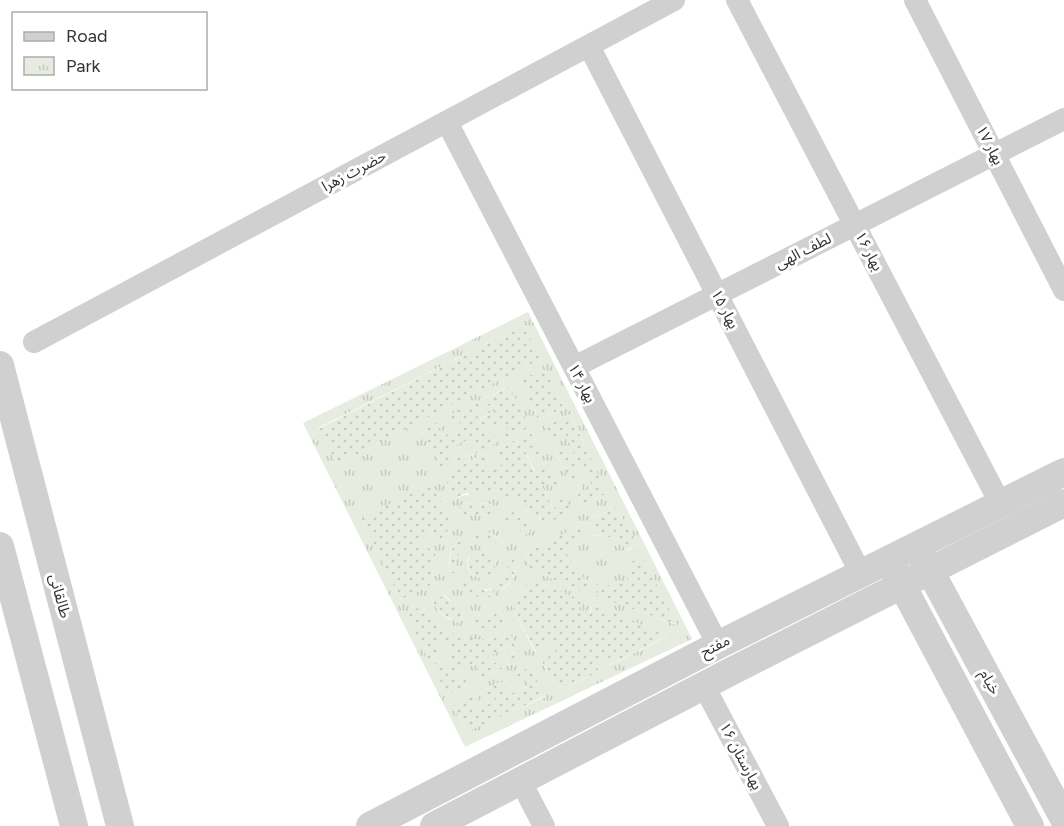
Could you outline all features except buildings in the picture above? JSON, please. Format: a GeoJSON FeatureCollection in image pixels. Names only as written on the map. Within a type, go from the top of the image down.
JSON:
{"type":"FeatureCollection","features":[{"type":"Feature","properties":{"kind":"street","name":"حضرت زهرا"},"geometry":{"type":"LineString","coordinates":[[34,342],[674,0]]}},
{"type":"Feature","properties":{"kind":"street","name":"بهار ۱۶"},"geometry":{"type":"LineString","coordinates":[[736,0],[1000,503]]}},
{"type":"Feature","properties":{"kind":"street","name":"بهار ۱۷"},"geometry":{"type":"LineString","coordinates":[[915,0],[1064,290]]}},
{"type":"Feature","properties":{"kind":"street","name":"بهار ۱۵"},"geometry":{"type":"LineString","coordinates":[[589,46],[860,572]]}},
{"type":"Feature","properties":{"kind":"street","name":"لطف الهی"},"geometry":{"type":"LineString","coordinates":[[574,367],[1064,118]]}},
{"type":"Feature","properties":{"kind":"street","name":"بهار ۱۴"},"geometry":{"type":"LineString","coordinates":[[447,122],[718,645]]}},
{"type":"Feature","properties":{"kind":"street","name":"طالقانی"},"geometry":{"type":"LineString","coordinates":[[0,365],[8,432],[120,826]]}},
{"type":"Feature","properties":{"kind":"street","name":"مفتح"},"geometry":{"type":"LineString","coordinates":[[370,826],[860,572],[1064,471]]}},
{"type":"Feature","properties":{"kind":"street","name":"مفتح"},"geometry":{"type":"LineString","coordinates":[[434,826],[1064,503]]}},
{"type":"Feature","properties":{"kind":"street","name":"خیام"},"geometry":{"type":"LineString","coordinates":[[917,544],[1064,819]]}},
{"type":"Feature","properties":{"kind":"street"},"geometry":{"type":"LineString","coordinates":[[0,546],[74,826]]}},
{"type":"Feature","properties":{"kind":"street"},"geometry":{"type":"LineString","coordinates":[[888,558],[1030,826]]}},
{"type":"Feature","properties":{"kind":"street","name":"بهارستان ۱۶"},"geometry":{"type":"LineString","coordinates":[[704,686],[778,826]]}},
{"type":"Feature","properties":{"kind":"street"},"geometry":{"type":"LineString","coordinates":[[521,782],[544,826]]}},
{"type":"Feature","properties":{"kind":"green space"},"geometry":{"type":"Polygon","coordinates":[[[528,312],[692,639],[465,747],[303,423],[528,312]],[[524,325],[318,428],[337,465],[540,359],[524,325]],[[544,369],[520,380],[538,420],[564,408],[544,369]],[[509,386],[484,399],[488,406],[495,403],[498,409],[479,419],[474,411],[481,407],[478,399],[449,416],[451,422],[458,420],[462,428],[442,437],[437,429],[447,424],[444,419],[422,430],[442,469],[462,459],[459,453],[451,457],[447,450],[469,439],[473,447],[465,452],[469,457],[498,442],[494,434],[488,437],[484,430],[503,420],[508,429],[500,434],[504,441],[530,427],[509,386]],[[570,414],[544,426],[553,446],[559,443],[556,436],[565,432],[574,454],[567,457],[563,449],[556,453],[570,481],[577,478],[572,470],[581,465],[593,487],[584,491],[580,484],[574,487],[583,506],[607,493],[570,414]],[[531,433],[491,451],[495,458],[502,455],[507,462],[486,473],[481,464],[489,460],[485,453],[443,475],[455,498],[480,493],[505,495],[527,506],[537,514],[544,525],[572,511],[563,494],[558,497],[561,504],[553,508],[542,486],[550,481],[554,491],[560,487],[545,459],[539,462],[541,468],[535,471],[525,451],[531,447],[536,456],[541,453],[531,433]],[[432,483],[361,518],[400,600],[435,583],[432,574],[436,553],[421,543],[426,534],[440,541],[452,525],[432,483]],[[462,504],[457,509],[466,517],[490,516],[493,504],[462,504]],[[616,507],[590,520],[596,532],[587,535],[614,539],[627,551],[638,544],[616,507]],[[506,509],[502,519],[514,524],[522,536],[533,530],[515,513],[506,509]],[[580,525],[526,554],[530,569],[584,593],[589,581],[575,570],[567,554],[577,540],[586,535],[580,525]],[[491,533],[473,534],[476,541],[484,539],[494,541],[502,549],[508,546],[491,533]],[[463,538],[452,549],[449,558],[451,574],[457,572],[458,557],[467,544],[463,538]],[[480,550],[469,557],[468,565],[473,575],[485,578],[493,572],[496,563],[492,555],[480,550]],[[512,554],[506,557],[507,568],[498,584],[502,590],[510,583],[514,574],[515,564],[512,554]],[[642,556],[633,561],[630,558],[632,566],[628,579],[624,582],[611,586],[596,584],[600,587],[596,596],[677,625],[642,556]],[[463,579],[456,583],[464,591],[484,598],[495,596],[493,589],[476,589],[463,579]],[[528,579],[523,591],[511,605],[535,652],[550,643],[556,652],[541,661],[551,679],[558,686],[566,687],[599,672],[594,661],[604,656],[610,665],[668,636],[593,604],[589,614],[579,610],[582,600],[528,579]],[[445,595],[432,601],[447,618],[460,623],[463,611],[445,595]],[[421,606],[407,614],[428,659],[440,653],[435,645],[443,641],[455,663],[448,667],[443,659],[431,665],[448,695],[468,685],[465,678],[459,681],[455,673],[475,664],[479,672],[470,677],[473,682],[504,668],[500,661],[492,664],[488,657],[509,646],[513,655],[506,659],[509,666],[523,660],[510,633],[494,639],[465,638],[441,627],[421,606]],[[500,611],[491,616],[473,615],[472,628],[495,628],[505,625],[500,611]],[[530,667],[516,673],[519,680],[526,678],[529,685],[508,695],[505,687],[513,683],[510,676],[481,692],[484,699],[493,695],[496,701],[473,712],[469,705],[479,700],[476,693],[453,705],[467,732],[545,697],[530,667]]]}},
{"type":"Feature","properties":{"kind":"green space"},"geometry":{"type":"Polygon","coordinates":[[[524,325],[541,359],[337,465],[318,429],[524,325]]]}},
{"type":"Feature","properties":{"kind":"green space"},"geometry":{"type":"Polygon","coordinates":[[[544,368],[564,408],[538,420],[520,380],[544,368]]]}},
{"type":"Feature","properties":{"kind":"green space"},"geometry":{"type":"Polygon","coordinates":[[[510,386],[530,427],[504,441],[499,433],[502,421],[484,430],[494,434],[499,442],[469,457],[465,451],[459,453],[462,459],[442,470],[422,430],[444,418],[447,424],[461,428],[458,420],[451,422],[448,416],[478,399],[482,407],[480,419],[498,409],[488,406],[484,399],[510,386]]]}},
{"type":"Feature","properties":{"kind":"green space"},"geometry":{"type":"Polygon","coordinates":[[[570,414],[607,493],[583,506],[574,487],[580,484],[592,487],[577,479],[570,482],[556,452],[563,449],[565,432],[556,436],[560,443],[553,446],[544,426],[570,414]]]}},
{"type":"Feature","properties":{"kind":"green space"},"geometry":{"type":"Polygon","coordinates":[[[531,433],[542,453],[536,456],[525,451],[534,471],[539,462],[545,458],[560,487],[554,491],[542,486],[553,508],[561,504],[557,497],[564,494],[573,511],[544,526],[540,517],[467,493],[455,498],[443,475],[485,453],[489,460],[481,464],[486,473],[495,459],[491,451],[531,433]]]}},
{"type":"Feature","properties":{"kind":"green space"},"geometry":{"type":"Polygon","coordinates":[[[432,482],[452,525],[440,541],[421,543],[436,553],[432,574],[435,583],[400,600],[361,518],[432,482]]]}},
{"type":"Feature","properties":{"kind":"green space"},"geometry":{"type":"Polygon","coordinates":[[[462,504],[493,504],[490,516],[466,517],[457,509],[462,504]]]}},
{"type":"Feature","properties":{"kind":"green space"},"geometry":{"type":"Polygon","coordinates":[[[616,507],[638,544],[627,550],[632,561],[642,556],[678,625],[595,596],[590,581],[584,593],[530,569],[526,554],[580,525],[596,531],[589,521],[616,507]],[[586,535],[628,554],[616,540],[605,536],[586,535]]]}},
{"type":"Feature","properties":{"kind":"green space"},"geometry":{"type":"Polygon","coordinates":[[[506,509],[515,513],[533,530],[522,536],[519,530],[502,519],[506,509]]]}},
{"type":"Feature","properties":{"kind":"green space"},"geometry":{"type":"Polygon","coordinates":[[[490,533],[508,546],[502,550],[476,541],[473,534],[490,533]]]}},
{"type":"Feature","properties":{"kind":"green space"},"geometry":{"type":"Polygon","coordinates":[[[463,538],[467,544],[457,572],[451,574],[452,549],[463,538]]]}},
{"type":"Feature","properties":{"kind":"green space"},"geometry":{"type":"Polygon","coordinates":[[[482,550],[492,554],[496,564],[492,574],[482,578],[472,574],[468,564],[472,554],[482,550]]]}},
{"type":"Feature","properties":{"kind":"green space"},"geometry":{"type":"Polygon","coordinates":[[[513,554],[514,574],[501,590],[498,584],[506,572],[506,557],[513,554]]]}},
{"type":"Feature","properties":{"kind":"green space"},"geometry":{"type":"Polygon","coordinates":[[[463,579],[485,591],[493,589],[496,596],[484,598],[468,593],[455,582],[463,579]]]}},
{"type":"Feature","properties":{"kind":"green space"},"geometry":{"type":"Polygon","coordinates":[[[528,579],[583,600],[590,614],[593,604],[669,635],[609,665],[604,656],[599,672],[565,687],[558,686],[551,679],[541,660],[555,653],[536,652],[511,605],[523,591],[528,579]]]}},
{"type":"Feature","properties":{"kind":"green space"},"geometry":{"type":"Polygon","coordinates":[[[444,595],[463,611],[460,623],[444,615],[432,601],[444,595]]]}},
{"type":"Feature","properties":{"kind":"green space"},"geometry":{"type":"Polygon","coordinates":[[[421,606],[441,627],[510,633],[523,660],[510,666],[506,659],[513,654],[509,646],[488,657],[501,660],[504,668],[473,682],[470,677],[475,664],[455,673],[465,678],[468,685],[448,695],[431,665],[443,659],[440,653],[428,659],[406,614],[421,606]]]}},
{"type":"Feature","properties":{"kind":"green space"},"geometry":{"type":"Polygon","coordinates":[[[500,611],[505,625],[495,628],[472,628],[473,615],[491,616],[500,611]]]}},
{"type":"Feature","properties":{"kind":"green space"},"geometry":{"type":"Polygon","coordinates":[[[530,667],[545,696],[468,733],[453,705],[476,693],[479,700],[484,699],[481,692],[510,676],[513,683],[508,695],[529,685],[519,681],[516,673],[530,667]]]}}]}
